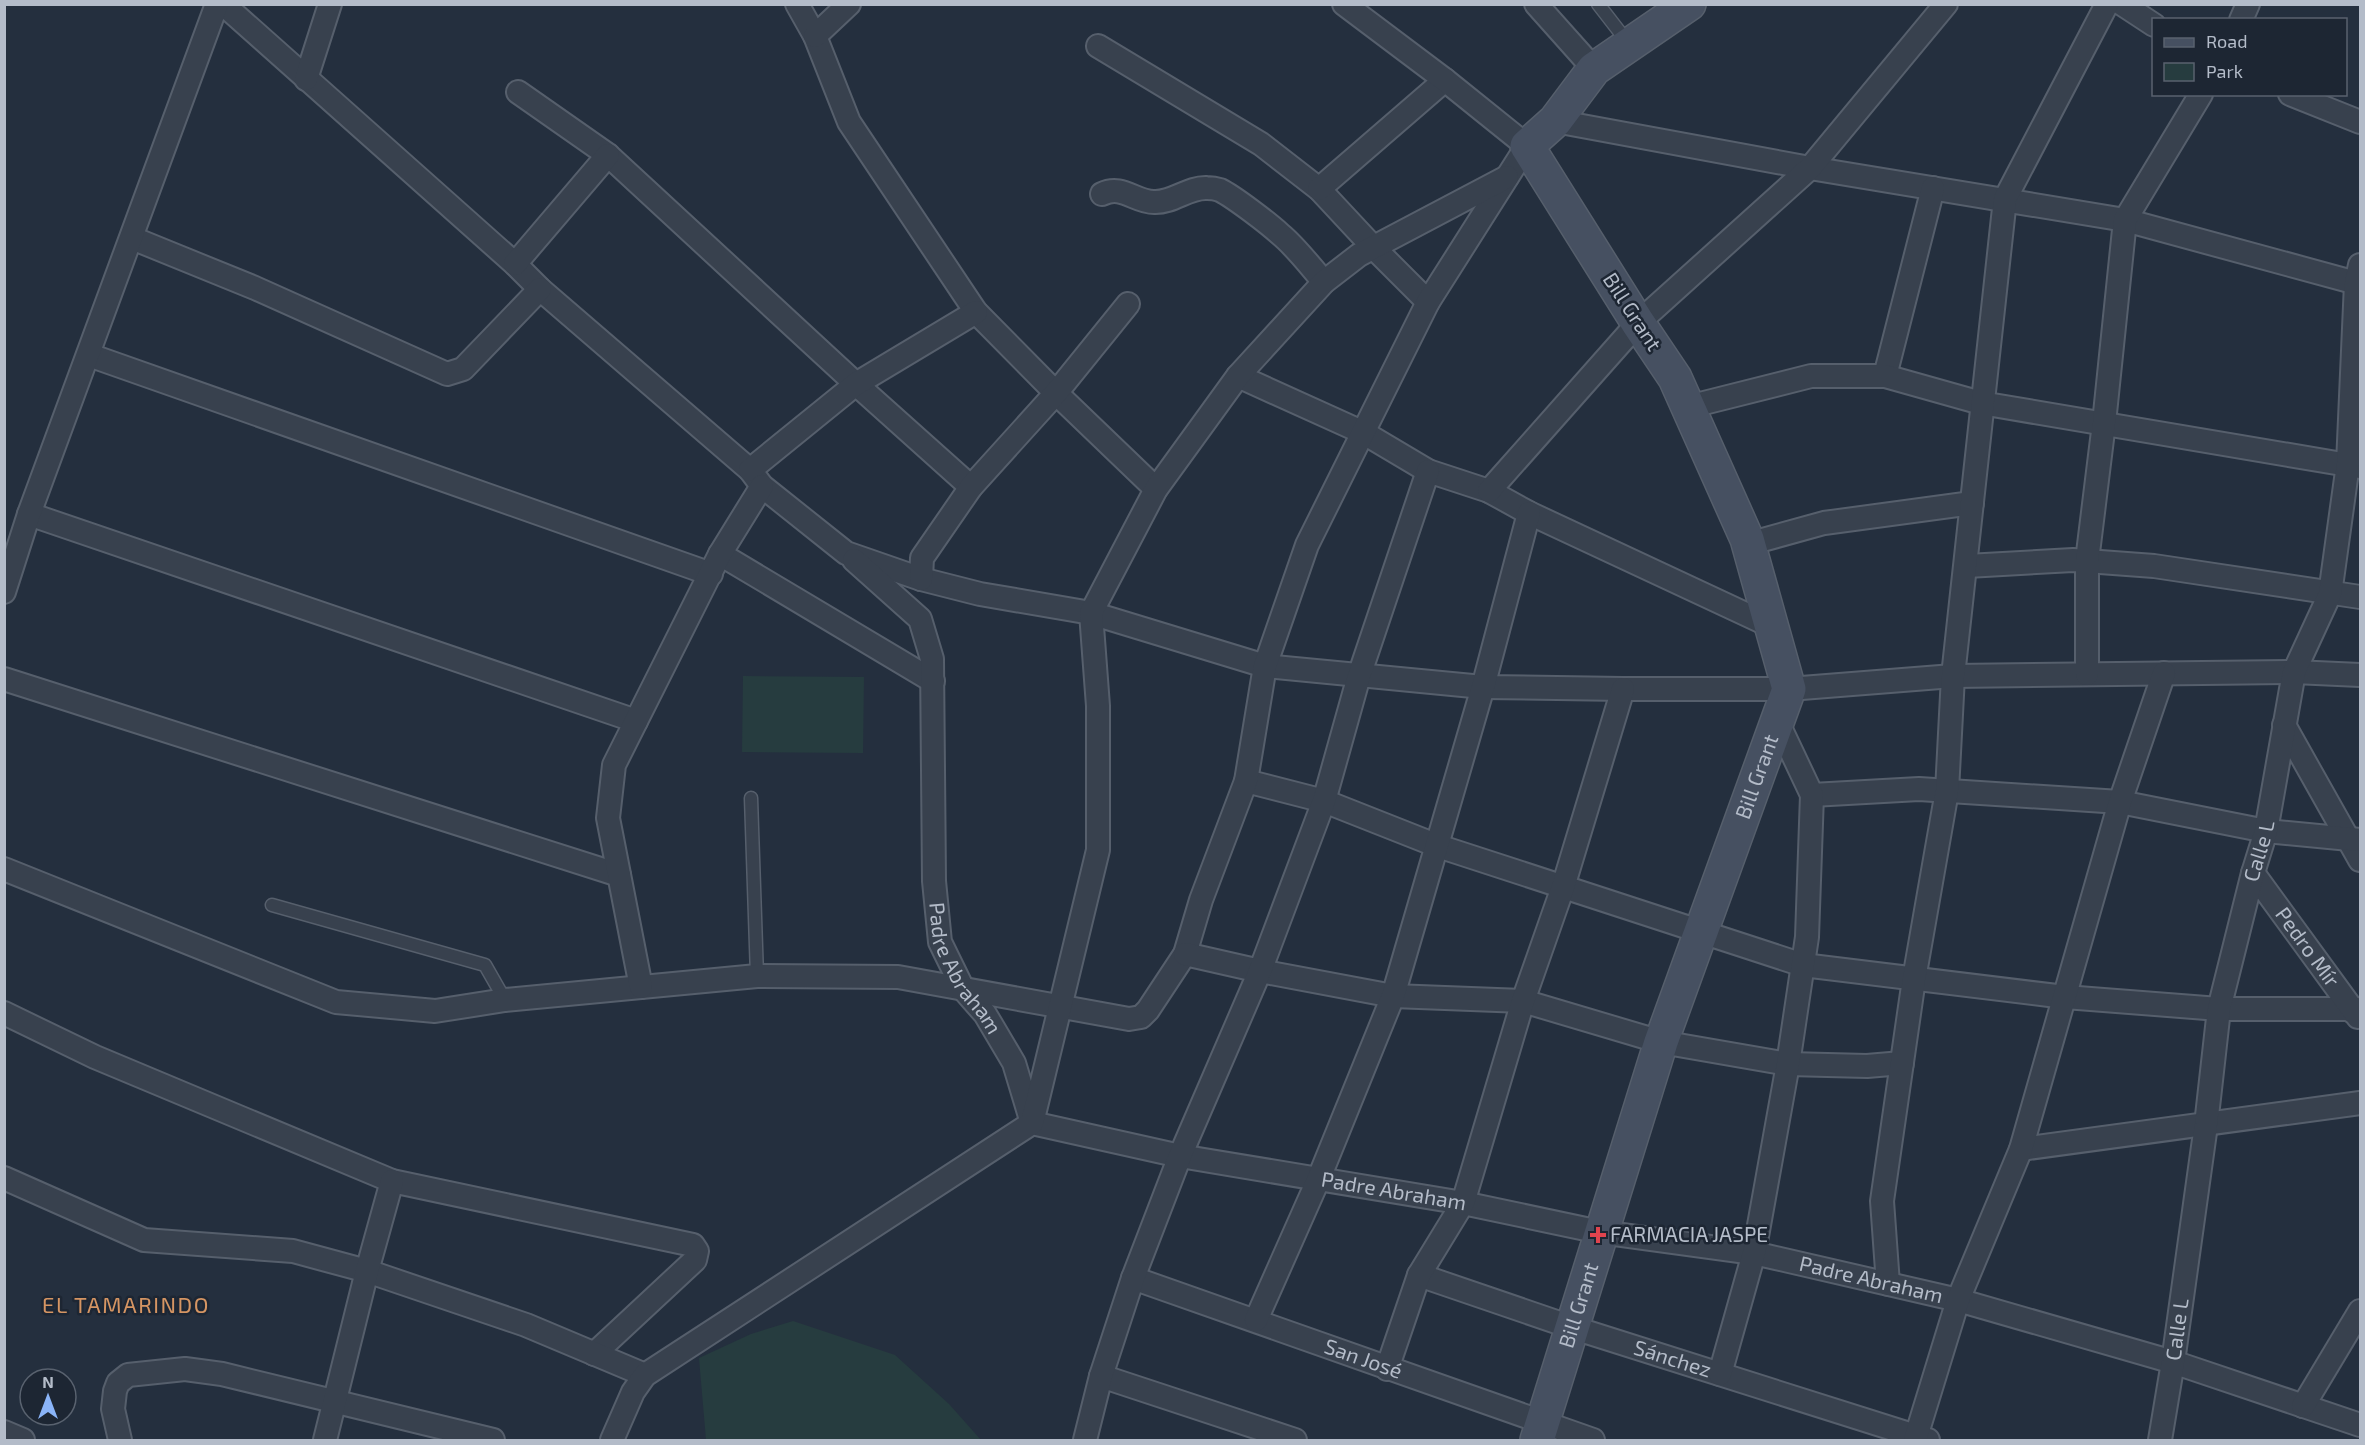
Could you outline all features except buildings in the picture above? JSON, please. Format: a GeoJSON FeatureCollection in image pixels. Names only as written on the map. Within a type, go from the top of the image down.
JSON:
{"type":"FeatureCollection","features":[{"type":"Feature","properties":{"kind":"street"},"geometry":{"type":"LineString","coordinates":[[4,592],[29,514],[217,4]]}},
{"type":"Feature","properties":{"kind":"street"},"geometry":{"type":"LineString","coordinates":[[306,79],[330,4]]}},
{"type":"Feature","properties":{"kind":"street"},"geometry":{"type":"LineString","coordinates":[[797,4],[815,36],[849,122],[976,312],[1156,489]]}},
{"type":"Feature","properties":{"kind":"street"},"geometry":{"type":"LineString","coordinates":[[815,36],[849,4]]}},
{"type":"Feature","properties":{"kind":"street"},"geometry":{"type":"LineString","coordinates":[[1344,4],[1445,80],[1527,146]]}},
{"type":"Feature","properties":{"kind":"street"},"geometry":{"type":"LineString","coordinates":[[1536,4],[1594,69]]}},
{"type":"Feature","properties":{"kind":"street"},"geometry":{"type":"LineString","coordinates":[[4,869],[336,1002],[435,1011],[505,1000],[757,976],[898,977],[1129,1019],[1141,1017],[1185,954],[1201,900],[1246,781],[1264,666],[1307,545],[1428,302],[1527,146],[1555,121],[1594,69],[1689,4]]}},
{"type":"Feature","properties":{"kind":"street"},"geometry":{"type":"LineString","coordinates":[[1489,491],[1638,323],[1810,168],[1946,4]]}},
{"type":"Feature","properties":{"kind":"street"},"geometry":{"type":"LineString","coordinates":[[1888,1284],[1882,1201],[1914,979],[1947,791],[1953,675],[2004,199],[2107,4]]}},
{"type":"Feature","properties":{"kind":"street"},"geometry":{"type":"LineString","coordinates":[[2122,4],[2152,24]]}},
{"type":"Feature","properties":{"kind":"street"},"geometry":{"type":"LineString","coordinates":[[2242,18],[2248,4]]}},
{"type":"Feature","properties":{"kind":"street","name":"Padre Abraham"},"geometry":{"type":"LineString","coordinates":[[236,9],[306,79],[515,264],[540,289],[920,619],[932,659],[934,881],[940,942],[963,989],[985,1014],[1014,1063],[1032,1123],[1180,1156],[1463,1203],[1600,1232],[1754,1253],[1958,1300],[2173,1362],[2361,1425]]}},
{"type":"Feature","properties":{"kind":"street"},"geometry":{"type":"LineString","coordinates":[[1098,46],[1261,144],[1318,189],[1428,302]]}},
{"type":"Feature","properties":{"kind":"street"},"geometry":{"type":"LineString","coordinates":[[1318,189],[1445,80]]}},
{"type":"Feature","properties":{"kind":"street"},"geometry":{"type":"LineString","coordinates":[[518,92],[608,154],[856,384],[971,487]]}},
{"type":"Feature","properties":{"kind":"street"},"geometry":{"type":"LineString","coordinates":[[2087,674],[2087,561],[2125,220],[2200,96]]}},
{"type":"Feature","properties":{"kind":"street"},"geometry":{"type":"LineString","coordinates":[[2295,96],[2361,122]]}},
{"type":"Feature","properties":{"kind":"street"},"geometry":{"type":"LineString","coordinates":[[1555,121],[1810,168],[2125,220],[2359,277]]}},
{"type":"Feature","properties":{"kind":"street","name":"Bill Grant"},"geometry":{"type":"LineString","coordinates":[[1527,146],[1675,378],[1748,544],[1789,688],[1661,1042],[1600,1232],[1540,1432]]}},
{"type":"Feature","properties":{"kind":"street"},"geometry":{"type":"LineString","coordinates":[[515,264],[608,154]]}},
{"type":"Feature","properties":{"kind":"street"},"geometry":{"type":"LineString","coordinates":[[612,1440],[633,1392],[645,1375],[1032,1123],[1098,850],[1098,706],[1091,613],[1156,489],[1238,376],[1324,282],[1359,255],[1507,177]]}},
{"type":"Feature","properties":{"kind":"street"},"geometry":{"type":"LineString","coordinates":[[1885,376],[1934,188]]}},
{"type":"Feature","properties":{"kind":"street"},"geometry":{"type":"LineString","coordinates":[[1102,194],[1110,190],[1122,191],[1146,202],[1158,203],[1193,189],[1220,190],[1282,234],[1324,282]]}},
{"type":"Feature","properties":{"kind":"street"},"geometry":{"type":"LineString","coordinates":[[132,238],[255,288],[447,374],[463,369],[540,289]]}},
{"type":"Feature","properties":{"kind":"street","name":"Calle L"},"geometry":{"type":"LineString","coordinates":[[2160,1440],[2206,1125],[2219,1009],[2253,873],[2266,831],[2294,672],[2330,594],[2354,466],[2359,277]]}},
{"type":"Feature","properties":{"kind":"street"},"geometry":{"type":"LineString","coordinates":[[921,579],[922,558],[971,487],[1056,393],[1128,304]]}},
{"type":"Feature","properties":{"kind":"street"},"geometry":{"type":"LineString","coordinates":[[640,987],[608,818],[614,765],[716,564],[756,478],[856,384],[976,312]]}},
{"type":"Feature","properties":{"kind":"street"},"geometry":{"type":"LineString","coordinates":[[89,355],[716,564],[933,681]]}},
{"type":"Feature","properties":{"kind":"street"},"geometry":{"type":"LineString","coordinates":[[1238,376],[1364,433],[1428,471],[1489,491],[1529,513],[1771,626]]}},
{"type":"Feature","properties":{"kind":"street"},"geometry":{"type":"LineString","coordinates":[[1688,407],[1811,376],[1885,376],[1981,403],[2354,466]]}},
{"type":"Feature","properties":{"kind":"street"},"geometry":{"type":"LineString","coordinates":[[1085,1440],[1101,1376],[1133,1278],[1180,1156],[1260,971],[1324,801],[1359,676],[1428,471]]}},
{"type":"Feature","properties":{"kind":"street"},"geometry":{"type":"LineString","coordinates":[[1748,544],[1824,524],[1972,503]]}},
{"type":"Feature","properties":{"kind":"street"},"geometry":{"type":"LineString","coordinates":[[1256,1320],[1319,1178],[1393,996],[1483,687],[1529,513]]}},
{"type":"Feature","properties":{"kind":"street"},"geometry":{"type":"LineString","coordinates":[[29,514],[636,721]]}},
{"type":"Feature","properties":{"kind":"street"},"geometry":{"type":"LineString","coordinates":[[846,553],[921,579],[980,594],[1091,613],[1264,666],[1483,687],[1789,688],[1953,675],[2294,672],[2361,675]]}},
{"type":"Feature","properties":{"kind":"street"},"geometry":{"type":"LineString","coordinates":[[1966,566],[2073,560],[2154,566],[2361,597]]}},
{"type":"Feature","properties":{"kind":"street"},"geometry":{"type":"LineString","coordinates":[[1920,1439],[1958,1300],[2021,1149],[2120,802],[2164,673]]}},
{"type":"Feature","properties":{"kind":"street"},"geometry":{"type":"LineString","coordinates":[[4,679],[619,875]]}},
{"type":"Feature","properties":{"kind":"street"},"geometry":{"type":"LineString","coordinates":[[1387,1368],[1419,1275],[1463,1203],[1523,1001],[1563,887],[1623,689]]}},
{"type":"Feature","properties":{"kind":"street"},"geometry":{"type":"LineString","coordinates":[[1720,1374],[1754,1253],[1788,1064],[1807,937],[1812,795],[1777,721]]}},
{"type":"Feature","properties":{"kind":"street"},"geometry":{"type":"LineString","coordinates":[[2284,725],[2354,839],[2361,860]]}},
{"type":"Feature","properties":{"kind":"street"},"geometry":{"type":"LineString","coordinates":[[1246,781],[1324,801],[1438,846],[1803,965],[2065,997],[2219,1009],[2348,1009],[2359,1014]]}},
{"type":"Feature","properties":{"kind":"street"},"geometry":{"type":"LineString","coordinates":[[1812,795],[1919,789],[2120,802],[2266,831],[2354,839]]}},
{"type":"Feature","properties":{"kind":"street","name":"Pedro Mír"},"geometry":{"type":"LineString","coordinates":[[2253,873],[2359,1014]]}},
{"type":"Feature","properties":{"kind":"street"},"geometry":{"type":"LineString","coordinates":[[1185,954],[1260,971],[1393,996],[1523,1001],[1661,1042],[1788,1064],[1867,1066],[1902,1063]]}},
{"type":"Feature","properties":{"kind":"street"},"geometry":{"type":"LineString","coordinates":[[4,1013],[95,1057],[392,1181],[693,1245],[697,1251],[695,1260],[594,1354]]}},
{"type":"Feature","properties":{"kind":"street"},"geometry":{"type":"LineString","coordinates":[[2021,1149],[2361,1103]]}},
{"type":"Feature","properties":{"kind":"street"},"geometry":{"type":"LineString","coordinates":[[4,1178],[144,1240],[293,1251],[367,1271],[526,1325],[645,1375]]}},
{"type":"Feature","properties":{"kind":"street"},"geometry":{"type":"LineString","coordinates":[[325,1440],[392,1181]]}},
{"type":"Feature","properties":{"kind":"street","name":"Sánchez"},"geometry":{"type":"LineString","coordinates":[[1419,1275],[1571,1327],[1920,1439]]}},
{"type":"Feature","properties":{"kind":"street","name":"San José"},"geometry":{"type":"LineString","coordinates":[[1133,1278],[1387,1368],[1540,1432],[1593,1440]]}},
{"type":"Feature","properties":{"kind":"street"},"geometry":{"type":"LineString","coordinates":[[2302,1406],[2361,1311]]}},
{"type":"Feature","properties":{"kind":"street"},"geometry":{"type":"LineString","coordinates":[[120,1440],[113,1409],[118,1383],[128,1375],[185,1369],[222,1374],[493,1440]]}},
{"type":"Feature","properties":{"kind":"street"},"geometry":{"type":"LineString","coordinates":[[1101,1376],[1295,1440]]}},
{"type":"Feature","properties":{"kind":"street"},"geometry":{"type":"LineString","coordinates":[[4,1432],[23,1440]]}},
{"type":"Feature","properties":{"kind":"lane"},"geometry":{"type":"LineString","coordinates":[[1598,4],[1630,45]]}},
{"type":"Feature","properties":{"kind":"lane"},"geometry":{"type":"LineString","coordinates":[[751,798],[757,976]]}},
{"type":"Feature","properties":{"kind":"lane"},"geometry":{"type":"LineString","coordinates":[[272,904],[484,965],[505,1000]]}},
{"type":"Feature","properties":{"kind":"green space"},"geometry":{"type":"Polygon","coordinates":[[[743,676],[864,677],[863,753],[742,752],[743,676]]]}},
{"type":"Feature","properties":{"kind":"green space"},"geometry":{"type":"Polygon","coordinates":[[[793,1321],[895,1355],[949,1404],[981,1440],[706,1440],[699,1358],[751,1334],[793,1321]]]}},
{"type":"Feature","properties":{"kind":"place","name":"FARMACIA JASPE"},"geometry":{"type":"Point","coordinates":[1598,1235]}},
{"type":"Feature","properties":{"kind":"district","name":"EL TAMARINDO"},"geometry":{"type":"Point","coordinates":[126,1305]}}]}
